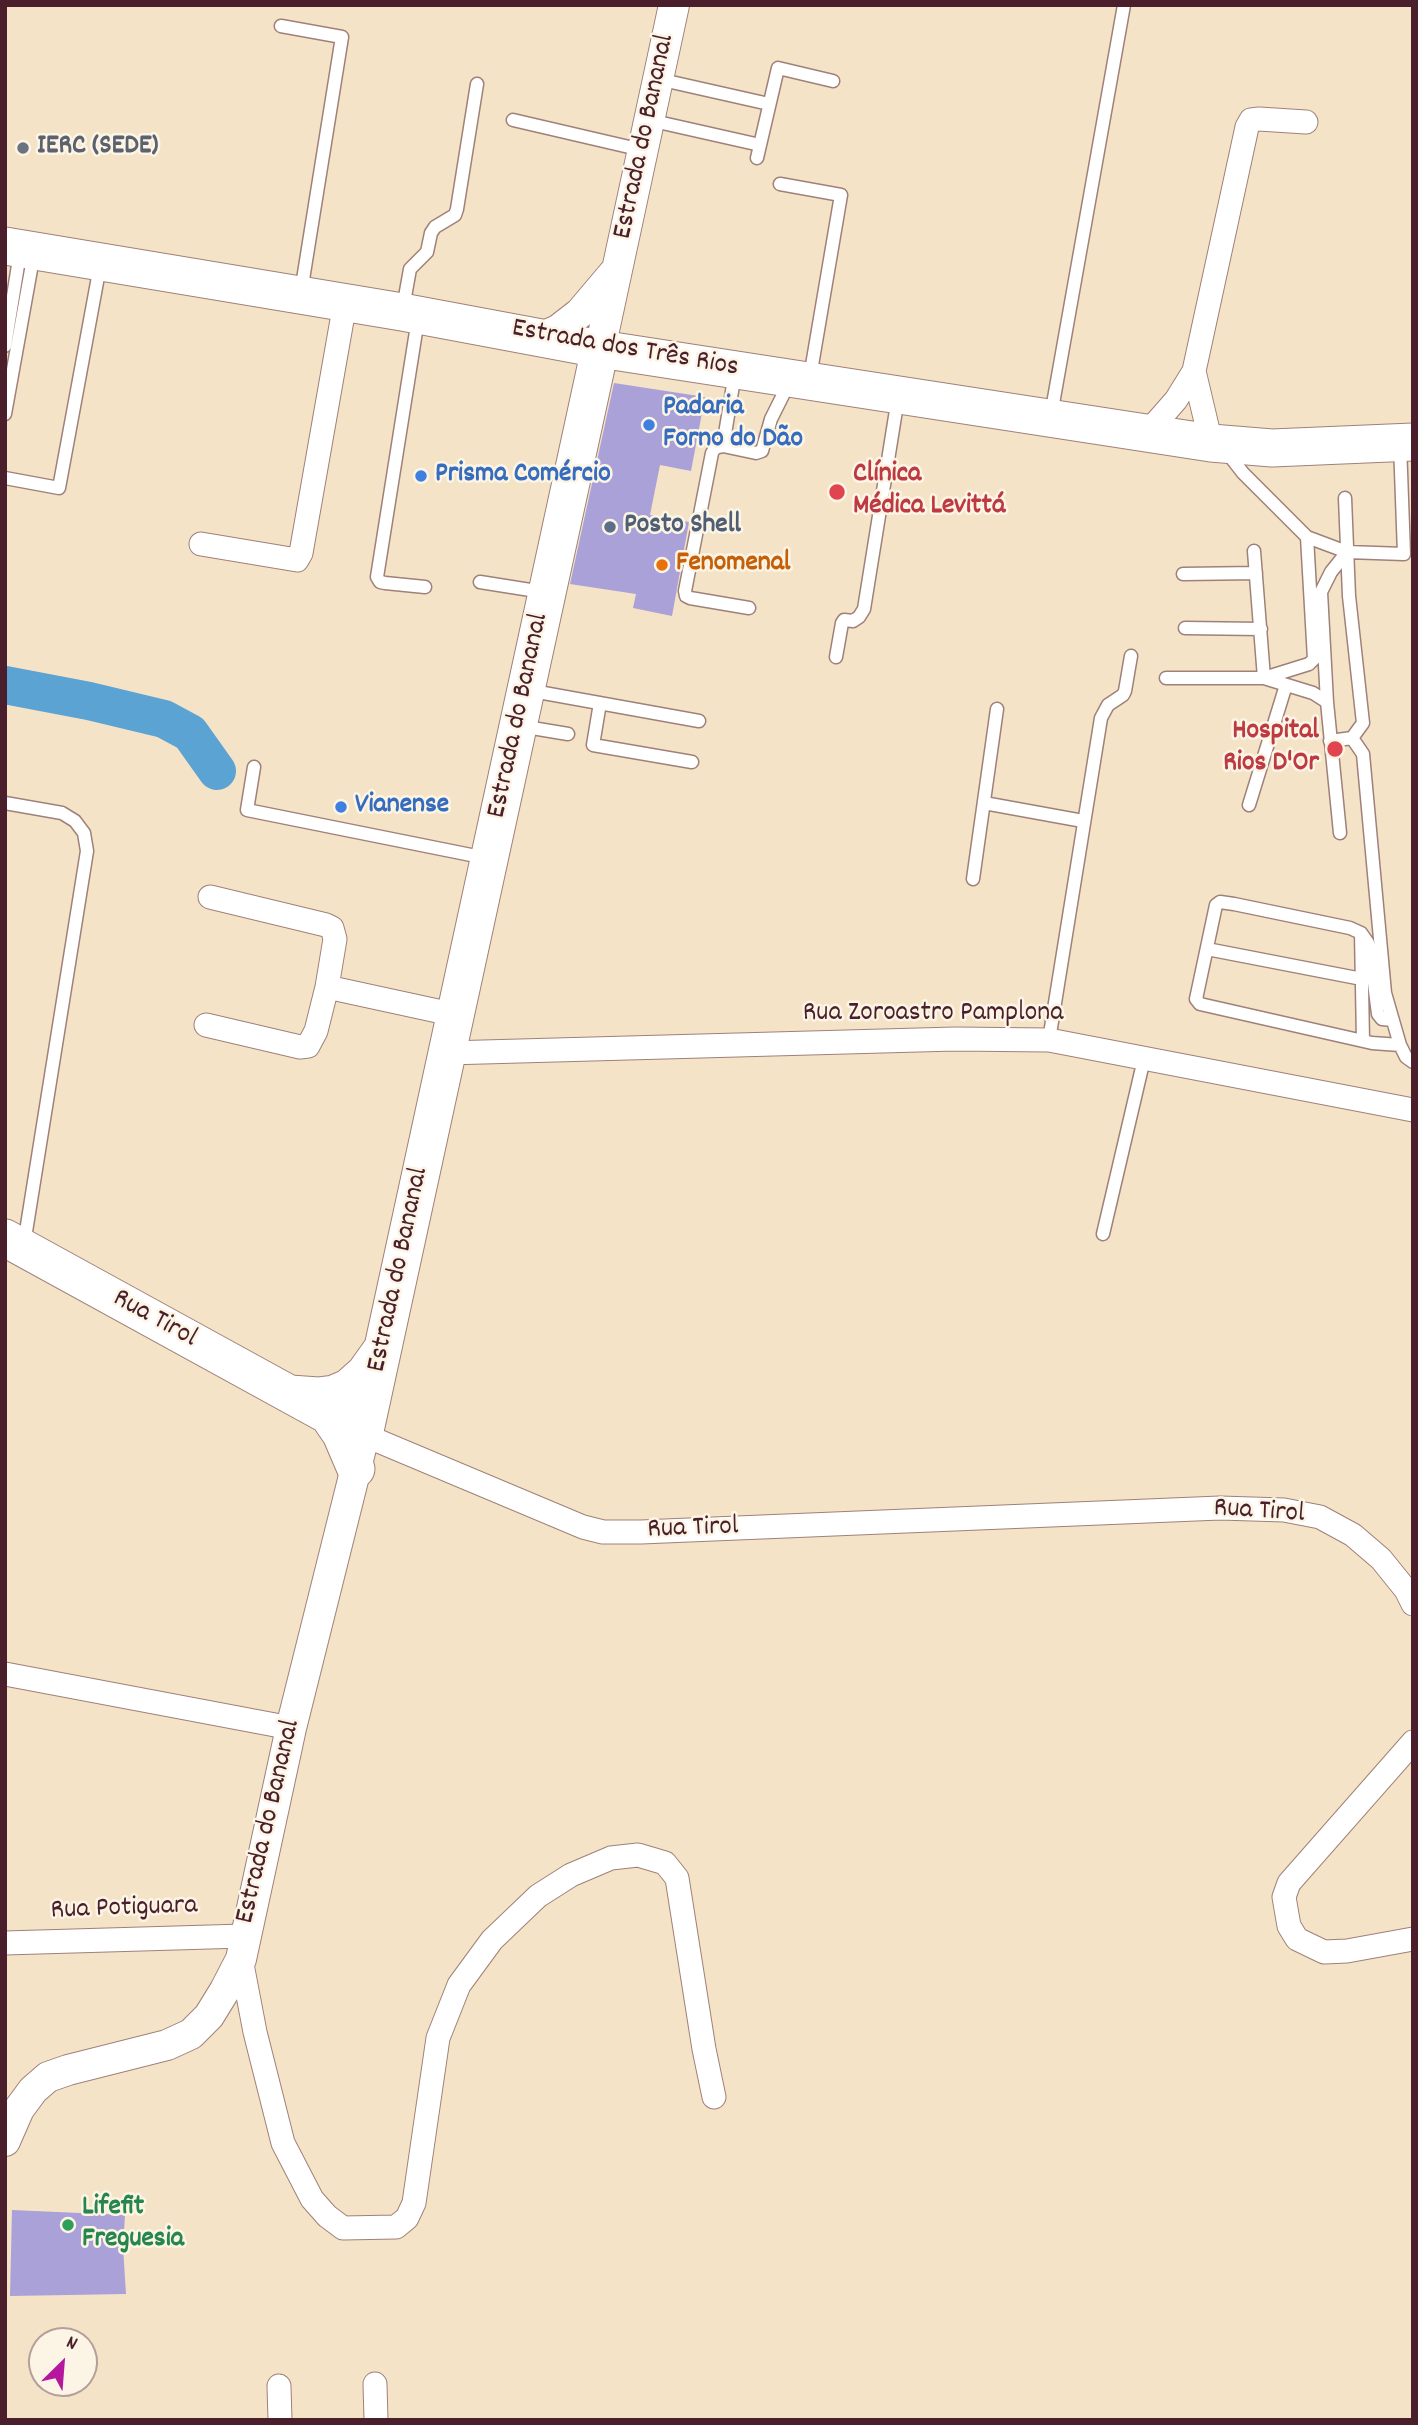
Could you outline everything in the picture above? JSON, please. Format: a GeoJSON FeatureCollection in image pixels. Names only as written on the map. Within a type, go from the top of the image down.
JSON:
{"type":"FeatureCollection","features":[{"type":"Feature","properties":{"kind":"main road","name":"Estrada dos Três Rios"},"geometry":{"type":"LineString","coordinates":[[20,249],[410,313],[600,349],[1216,444],[1272,448],[1406,442]]}},
{"type":"Feature","properties":{"kind":"main road","name":"Estrada do Bananal"},"geometry":{"type":"LineString","coordinates":[[360,1452],[600,349]]}},
{"type":"Feature","properties":{"kind":"main road","name":"Rua Tirol"},"geometry":{"type":"LineString","coordinates":[[14,1243],[328,1415],[341,1434],[360,1452]]}},
{"type":"Feature","properties":{"kind":"main road"},"geometry":{"type":"LineString","coordinates":[[290,1394],[318,1396],[334,1394],[348,1388],[365,1373],[384,1345]]}},
{"type":"Feature","properties":{"kind":"street","name":"Estrada do Bananal"},"geometry":{"type":"LineString","coordinates":[[600,349],[674,5]]}},
{"type":"Feature","properties":{"kind":"street"},"geometry":{"type":"LineString","coordinates":[[1147,433],[1176,400],[1194,371],[1247,127],[1251,120],[1259,119],[1306,122]]}},
{"type":"Feature","properties":{"kind":"street","name":"Estrada do Bananal"},"geometry":{"type":"LineString","coordinates":[[542,337],[558,330],[580,313],[617,268]]}},
{"type":"Feature","properties":{"kind":"street"},"geometry":{"type":"LineString","coordinates":[[201,544],[297,560],[301,553],[345,303]]}},
{"type":"Feature","properties":{"kind":"street"},"geometry":{"type":"LineString","coordinates":[[1194,371],[1216,444]]}},
{"type":"Feature","properties":{"kind":"street"},"geometry":{"type":"LineString","coordinates":[[206,1024],[300,1047],[309,1046],[316,1031],[327,987],[335,939],[332,928],[209,897]]}},
{"type":"Feature","properties":{"kind":"street"},"geometry":{"type":"LineString","coordinates":[[327,987],[456,1015]]}},
{"type":"Feature","properties":{"kind":"street","name":"Rua Zoroastro Pamplona"},"geometry":{"type":"LineString","coordinates":[[447,1053],[955,1039],[1049,1040],[1413,1110]]}},
{"type":"Feature","properties":{"kind":"street","name":"Estrada do Bananal"},"geometry":{"type":"LineString","coordinates":[[5,2141],[19,2109],[33,2090],[48,2077],[167,2045],[191,2034],[208,2016],[243,1947],[291,1728],[360,1452]]}},
{"type":"Feature","properties":{"kind":"street","name":"Rua Tirol"},"geometry":{"type":"LineString","coordinates":[[360,1452],[603,1532],[1220,1508],[1284,1510],[1320,1517],[1353,1535],[1381,1559],[1406,1590],[1413,1604]]}},
{"type":"Feature","properties":{"kind":"street"},"geometry":{"type":"LineString","coordinates":[[5,1674],[291,1728]]}},
{"type":"Feature","properties":{"kind":"street"},"geometry":{"type":"LineString","coordinates":[[1413,1742],[1289,1883],[1284,1897],[1289,1926],[1297,1939],[1324,1952],[1347,1951],[1413,1939]]}},
{"type":"Feature","properties":{"kind":"street"},"geometry":{"type":"LineString","coordinates":[[243,1947],[255,2032],[283,2143],[312,2199],[327,2216],[343,2228],[396,2227],[407,2218],[414,2203],[438,2038],[459,1985],[492,1940],[538,1896],[571,1874],[611,1858],[638,1855],[665,1863],[677,1878],[704,2049],[715,2097]]}},
{"type":"Feature","properties":{"kind":"street","name":"Rua Potiguara"},"geometry":{"type":"LineString","coordinates":[[5,1943],[243,1947]]}},
{"type":"Feature","properties":{"kind":"street"},"geometry":{"type":"LineString","coordinates":[[375,2384],[376,2420]]}},
{"type":"Feature","properties":{"kind":"street"},"geometry":{"type":"LineString","coordinates":[[279,2386],[280,2420]]}},
{"type":"Feature","properties":{"kind":"lane"},"geometry":{"type":"LineString","coordinates":[[1051,418],[1124,5]]}},
{"type":"Feature","properties":{"kind":"lane"},"geometry":{"type":"LineString","coordinates":[[281,26],[342,37],[300,296]]}},
{"type":"Feature","properties":{"kind":"lane"},"geometry":{"type":"LineString","coordinates":[[757,158],[778,68],[834,81]]}},
{"type":"Feature","properties":{"kind":"lane"},"geometry":{"type":"LineString","coordinates":[[658,79],[769,104]]}},
{"type":"Feature","properties":{"kind":"lane"},"geometry":{"type":"LineString","coordinates":[[425,587],[384,583],[377,577],[410,313],[410,269],[428,252],[431,233],[435,227],[455,215],[477,84]]}},
{"type":"Feature","properties":{"kind":"lane"},"geometry":{"type":"LineString","coordinates":[[513,120],[643,150]]}},
{"type":"Feature","properties":{"kind":"lane"},"geometry":{"type":"LineString","coordinates":[[649,120],[760,145]]}},
{"type":"Feature","properties":{"kind":"lane"},"geometry":{"type":"LineString","coordinates":[[749,608],[690,598],[685,591],[712,453],[715,448],[723,446],[756,453],[762,451],[771,419],[801,379],[841,195],[780,184]]}},
{"type":"Feature","properties":{"kind":"lane"},"geometry":{"type":"LineString","coordinates":[[5,346],[20,249]]}},
{"type":"Feature","properties":{"kind":"lane"},"geometry":{"type":"LineString","coordinates":[[5,414],[20,249]]}},
{"type":"Feature","properties":{"kind":"lane"},"geometry":{"type":"LineString","coordinates":[[5,478],[59,488],[101,262]]}},
{"type":"Feature","properties":{"kind":"lane"},"geometry":{"type":"LineString","coordinates":[[723,446],[736,369]]}},
{"type":"Feature","properties":{"kind":"lane"},"geometry":{"type":"LineString","coordinates":[[836,657],[842,623],[844,620],[853,621],[864,609],[898,394]]}},
{"type":"Feature","properties":{"kind":"lane"},"geometry":{"type":"LineString","coordinates":[[1216,444],[1307,537],[1347,552],[1408,554],[1406,442]]}},
{"type":"Feature","properties":{"kind":"lane"},"geometry":{"type":"LineString","coordinates":[[1330,741],[1352,738],[1363,723],[1349,596],[1345,498]]}},
{"type":"Feature","properties":{"kind":"lane"},"geometry":{"type":"LineString","coordinates":[[1166,678],[1264,678],[1309,664],[1314,659],[1307,537]]}},
{"type":"Feature","properties":{"kind":"lane"},"geometry":{"type":"LineString","coordinates":[[1254,551],[1264,678]]}},
{"type":"Feature","properties":{"kind":"lane"},"geometry":{"type":"LineString","coordinates":[[1340,833],[1330,741],[1321,592],[1331,572],[1347,552]]}},
{"type":"Feature","properties":{"kind":"lane"},"geometry":{"type":"LineString","coordinates":[[1183,574],[1256,573]]}},
{"type":"Feature","properties":{"kind":"lane"},"geometry":{"type":"LineString","coordinates":[[480,582],[547,593]]}},
{"type":"Feature","properties":{"kind":"lane"},"geometry":{"type":"LineString","coordinates":[[1185,628],[1261,629]]}},
{"type":"Feature","properties":{"kind":"lane"},"geometry":{"type":"LineString","coordinates":[[1049,1040],[1101,718],[1108,705],[1125,691],[1131,656]]}},
{"type":"Feature","properties":{"kind":"lane"},"geometry":{"type":"LineString","coordinates":[[1264,678],[1313,693],[1327,702]]}},
{"type":"Feature","properties":{"kind":"lane"},"geometry":{"type":"LineString","coordinates":[[1249,805],[1286,685]]}},
{"type":"Feature","properties":{"kind":"lane"},"geometry":{"type":"LineString","coordinates":[[526,689],[699,721]]}},
{"type":"Feature","properties":{"kind":"lane"},"geometry":{"type":"LineString","coordinates":[[600,704],[593,745],[692,762]]}},
{"type":"Feature","properties":{"kind":"lane"},"geometry":{"type":"LineString","coordinates":[[973,879],[997,709]]}},
{"type":"Feature","properties":{"kind":"lane"},"geometry":{"type":"LineString","coordinates":[[518,726],[568,734]]}},
{"type":"Feature","properties":{"kind":"lane"},"geometry":{"type":"LineString","coordinates":[[1352,738],[1363,754],[1385,993],[1400,1045],[1406,1057],[1413,1062]]}},
{"type":"Feature","properties":{"kind":"lane"},"geometry":{"type":"LineString","coordinates":[[254,767],[247,810],[489,859]]}},
{"type":"Feature","properties":{"kind":"lane"},"geometry":{"type":"LineString","coordinates":[[5,803],[62,813],[75,821],[84,833],[87,850],[14,1243]]}},
{"type":"Feature","properties":{"kind":"lane"},"geometry":{"type":"LineString","coordinates":[[984,803],[1083,821]]}},
{"type":"Feature","properties":{"kind":"lane"},"geometry":{"type":"LineString","coordinates":[[1393,1020],[1382,1019],[1378,1014],[1370,952],[1361,933],[1350,928],[1220,902],[1216,905],[1196,999],[1199,1004],[1363,1041],[1400,1045]]}},
{"type":"Feature","properties":{"kind":"lane"},"geometry":{"type":"LineString","coordinates":[[1361,933],[1363,1041]]}},
{"type":"Feature","properties":{"kind":"lane"},"geometry":{"type":"LineString","coordinates":[[1207,949],[1362,979]]}},
{"type":"Feature","properties":{"kind":"lane"},"geometry":{"type":"LineString","coordinates":[[1102,1234],[1144,1059]]}},
{"type":"Feature","properties":{"kind":"building"},"geometry":{"type":"Polygon","coordinates":[[[614,383],[705,397],[691,471],[660,465],[650,515],[689,522],[672,616],[633,608],[636,594],[570,584],[614,383]]]}},
{"type":"Feature","properties":{"kind":"building"},"geometry":{"type":"Polygon","coordinates":[[[12,2210],[125,2215],[123,2247],[126,2294],[10,2296],[12,2210]]]}},
{"type":"Feature","properties":{"kind":"waterway"},"geometry":{"type":"LineString","coordinates":[[5,685],[164,719],[190,733],[217,771]]}},
{"type":"Feature","properties":{"kind":"place","name":"IERC (SEDE)"},"geometry":{"type":"Point","coordinates":[23,148]}},
{"type":"Feature","properties":{"kind":"place","name":"Padaria Forno do Dão"},"geometry":{"type":"Point","coordinates":[649,425]}},
{"type":"Feature","properties":{"kind":"place","name":"Prisma Comércio"},"geometry":{"type":"Point","coordinates":[421,476]}},
{"type":"Feature","properties":{"kind":"place","name":"Clínica Médica Levittá"},"geometry":{"type":"Point","coordinates":[837,492]}},
{"type":"Feature","properties":{"kind":"place","name":"Posto Shell"},"geometry":{"type":"Point","coordinates":[610,527]}},
{"type":"Feature","properties":{"kind":"place","name":"Fenomenal"},"geometry":{"type":"Point","coordinates":[662,565]}},
{"type":"Feature","properties":{"kind":"place","name":"Hospital Rios D'Or"},"geometry":{"type":"Point","coordinates":[1335,749]}},
{"type":"Feature","properties":{"kind":"place","name":"Vianense"},"geometry":{"type":"Point","coordinates":[341,807]}},
{"type":"Feature","properties":{"kind":"place","name":"Lifefit Freguesia"},"geometry":{"type":"Point","coordinates":[68,2225]}}]}
